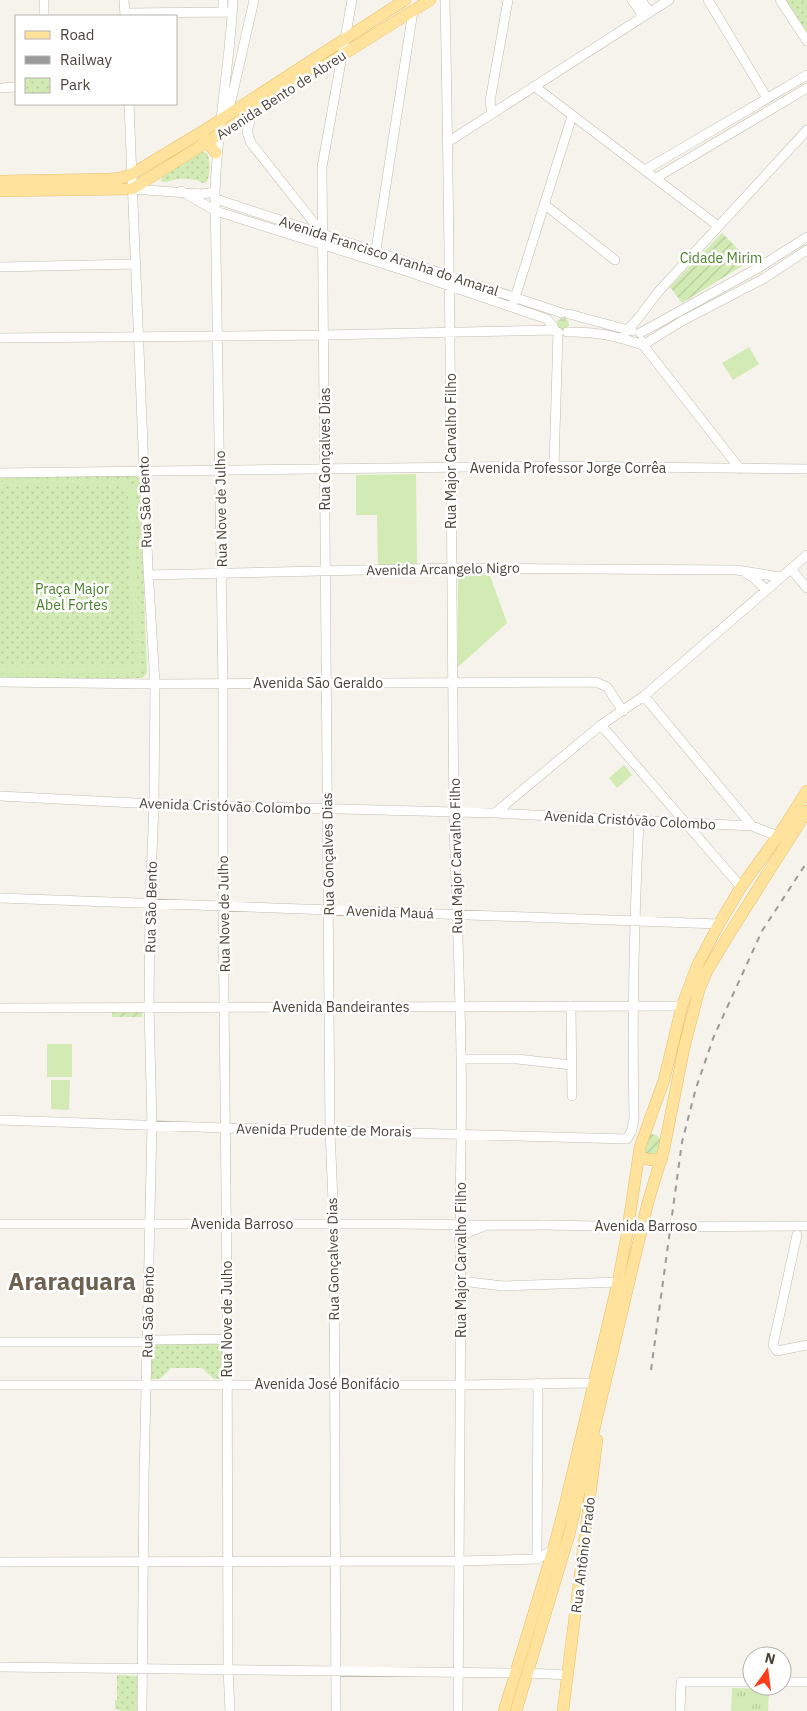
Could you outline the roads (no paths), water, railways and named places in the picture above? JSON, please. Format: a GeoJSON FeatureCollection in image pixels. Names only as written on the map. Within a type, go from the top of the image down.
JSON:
{"type":"FeatureCollection","features":[{"type":"Feature","properties":{"kind":"main road","name":"Avenida Bento de Abreu"},"geometry":{"type":"LineString","coordinates":[[132,189],[203,138],[222,118],[405,0]]}},
{"type":"Feature","properties":{"kind":"main road","name":"Avenida Bento de Abreu"},"geometry":{"type":"LineString","coordinates":[[132,174],[203,138],[220,134],[430,0]]}},
{"type":"Feature","properties":{"kind":"main road"},"geometry":{"type":"LineString","coordinates":[[203,138],[216,153]]}},
{"type":"Feature","properties":{"kind":"main road"},"geometry":{"type":"LineString","coordinates":[[0,181],[120,178],[132,174]]}},
{"type":"Feature","properties":{"kind":"main road"},"geometry":{"type":"LineString","coordinates":[[0,191],[132,189]]}},
{"type":"Feature","properties":{"kind":"main road"},"geometry":{"type":"LineString","coordinates":[[516,1711],[522,1673],[618,1282],[642,1139],[664,1080],[682,1006],[697,966],[719,924],[741,888],[807,791]]}},
{"type":"Feature","properties":{"kind":"main road"},"geometry":{"type":"LineString","coordinates":[[504,1711],[522,1673],[569,1535],[648,1202],[662,1158],[684,1048],[699,990],[707,971],[752,896],[807,810]]}},
{"type":"Feature","properties":{"kind":"main road"},"geometry":{"type":"LineString","coordinates":[[648,1124],[658,1129],[666,1138]]}},
{"type":"Feature","properties":{"kind":"main road"},"geometry":{"type":"LineString","coordinates":[[639,1155],[647,1160],[662,1158]]}},
{"type":"Feature","properties":{"kind":"main road","name":"Rua Antônio Prado"},"geometry":{"type":"LineString","coordinates":[[563,1711],[602,1400]]}},
{"type":"Feature","properties":{"kind":"street"},"geometry":{"type":"LineString","coordinates":[[44,0],[44,15]]}},
{"type":"Feature","properties":{"kind":"street"},"geometry":{"type":"LineString","coordinates":[[124,0],[125,15],[228,12]]}},
{"type":"Feature","properties":{"kind":"street"},"geometry":{"type":"LineString","coordinates":[[223,0],[228,12]]}},
{"type":"Feature","properties":{"kind":"street"},"geometry":{"type":"LineString","coordinates":[[228,12],[233,0]]}},
{"type":"Feature","properties":{"kind":"street"},"geometry":{"type":"LineString","coordinates":[[222,118],[231,101],[254,0]]}},
{"type":"Feature","properties":{"kind":"street","name":"Rua Gonçalves Dias"},"geometry":{"type":"LineString","coordinates":[[336,1711],[334,1224],[330,1131],[322,167],[352,0]]}},
{"type":"Feature","properties":{"kind":"street","name":"Rua Major Carvalho Filho"},"geometry":{"type":"LineString","coordinates":[[446,0],[451,333],[454,812],[461,1059],[458,1711]]}},
{"type":"Feature","properties":{"kind":"street"},"geometry":{"type":"LineString","coordinates":[[492,113],[490,101],[508,0]]}},
{"type":"Feature","properties":{"kind":"street"},"geometry":{"type":"LineString","coordinates":[[632,0],[646,14]]}},
{"type":"Feature","properties":{"kind":"street"},"geometry":{"type":"LineString","coordinates":[[641,0],[646,14]]}},
{"type":"Feature","properties":{"kind":"street"},"geometry":{"type":"LineString","coordinates":[[448,142],[669,0]]}},
{"type":"Feature","properties":{"kind":"street"},"geometry":{"type":"LineString","coordinates":[[708,0],[767,98]]}},
{"type":"Feature","properties":{"kind":"street"},"geometry":{"type":"LineString","coordinates":[[780,0],[807,41]]}},
{"type":"Feature","properties":{"kind":"street"},"geometry":{"type":"LineString","coordinates":[[375,261],[413,11]]}},
{"type":"Feature","properties":{"kind":"street","name":"Rua Nove de Julho"},"geometry":{"type":"LineString","coordinates":[[228,12],[222,118],[216,153],[215,196],[222,573],[228,1669],[230,1711]]}},
{"type":"Feature","properties":{"kind":"street"},"geometry":{"type":"LineString","coordinates":[[645,170],[807,75]]}},
{"type":"Feature","properties":{"kind":"street"},"geometry":{"type":"LineString","coordinates":[[534,86],[718,226]]}},
{"type":"Feature","properties":{"kind":"street"},"geometry":{"type":"LineString","coordinates":[[0,88],[15,87]]}},
{"type":"Feature","properties":{"kind":"street"},"geometry":{"type":"LineString","coordinates":[[656,178],[807,88]]}},
{"type":"Feature","properties":{"kind":"street","name":"Rua São Bento"},"geometry":{"type":"LineString","coordinates":[[129,105],[148,575],[155,684],[149,1007],[152,1125],[143,1562],[142,1711]]}},
{"type":"Feature","properties":{"kind":"street"},"geometry":{"type":"LineString","coordinates":[[252,113],[247,132],[251,143],[322,234]]}},
{"type":"Feature","properties":{"kind":"street"},"geometry":{"type":"LineString","coordinates":[[512,307],[572,116]]}},
{"type":"Feature","properties":{"kind":"street"},"geometry":{"type":"LineString","coordinates":[[625,334],[658,291],[807,130]]}},
{"type":"Feature","properties":{"kind":"street","name":"Avenida Francisco Aranha do Amaral"},"geometry":{"type":"LineString","coordinates":[[132,189],[181,191],[215,196],[322,234],[406,260],[625,334],[643,344]]}},
{"type":"Feature","properties":{"kind":"street","name":"Avenida Francisco Aranha do Amaral"},"geometry":{"type":"LineString","coordinates":[[181,191],[216,210],[450,285],[547,319],[555,329]]}},
{"type":"Feature","properties":{"kind":"street"},"geometry":{"type":"LineString","coordinates":[[544,204],[616,260]]}},
{"type":"Feature","properties":{"kind":"street"},"geometry":{"type":"LineString","coordinates":[[740,469],[643,344],[640,333],[806,241]]}},
{"type":"Feature","properties":{"kind":"street"},"geometry":{"type":"LineString","coordinates":[[643,344],[682,321],[763,279],[807,250]]}},
{"type":"Feature","properties":{"kind":"street"},"geometry":{"type":"LineString","coordinates":[[403,270],[406,260]]}},
{"type":"Feature","properties":{"kind":"street"},"geometry":{"type":"LineString","coordinates":[[0,267],[135,264]]}},
{"type":"Feature","properties":{"kind":"street"},"geometry":{"type":"LineString","coordinates":[[758,268],[763,279]]}},
{"type":"Feature","properties":{"kind":"street"},"geometry":{"type":"LineString","coordinates":[[0,338],[139,338],[451,333],[555,329],[562,333],[567,332],[573,324],[565,314],[554,317],[555,329],[554,466]]}},
{"type":"Feature","properties":{"kind":"street","name":"Avenida Francisco Aranha do Amaral"},"geometry":{"type":"LineString","coordinates":[[567,332],[640,333]]}},
{"type":"Feature","properties":{"kind":"street","name":"Avenida Professor Jorge Corrêa"},"geometry":{"type":"LineString","coordinates":[[0,473],[554,466],[807,469]]}},
{"type":"Feature","properties":{"kind":"street"},"geometry":{"type":"LineString","coordinates":[[495,813],[601,726],[644,696],[804,557],[807,567]]}},
{"type":"Feature","properties":{"kind":"street","name":"Avenida Arcangelo Nigro"},"geometry":{"type":"LineString","coordinates":[[148,575],[452,568],[737,570],[780,577]]}},
{"type":"Feature","properties":{"kind":"street"},"geometry":{"type":"LineString","coordinates":[[791,568],[807,588]]}},
{"type":"Feature","properties":{"kind":"street","name":"Avenida Arcangelo Nigro"},"geometry":{"type":"LineString","coordinates":[[737,570],[753,577],[766,590]]}},
{"type":"Feature","properties":{"kind":"street","name":"Avenida São Geraldo"},"geometry":{"type":"LineString","coordinates":[[0,682],[223,684],[596,682],[607,688],[623,711]]}},
{"type":"Feature","properties":{"kind":"street"},"geometry":{"type":"LineString","coordinates":[[644,696],[752,826]]}},
{"type":"Feature","properties":{"kind":"street"},"geometry":{"type":"LineString","coordinates":[[601,726],[741,888]]}},
{"type":"Feature","properties":{"kind":"street","name":"Avenida Cristóvão Colombo"},"geometry":{"type":"LineString","coordinates":[[0,796],[154,804],[495,813],[752,826],[778,836]]}},
{"type":"Feature","properties":{"kind":"street"},"geometry":{"type":"LineString","coordinates":[[639,821],[634,920],[634,1112],[632,1130],[627,1139],[639,1155]]}},
{"type":"Feature","properties":{"kind":"street","name":"Avenida Mauá"},"geometry":{"type":"LineString","coordinates":[[0,898],[719,924]]}},
{"type":"Feature","properties":{"kind":"street"},"geometry":{"type":"LineString","coordinates":[[571,1006],[572,1096]]}},
{"type":"Feature","properties":{"kind":"street","name":"Avenida Bandeirantes"},"geometry":{"type":"LineString","coordinates":[[0,1008],[682,1006]]}},
{"type":"Feature","properties":{"kind":"street"},"geometry":{"type":"LineString","coordinates":[[461,1059],[517,1059],[571,1065]]}},
{"type":"Feature","properties":{"kind":"street"},"geometry":{"type":"LineString","coordinates":[[634,1112],[648,1124]]}},
{"type":"Feature","properties":{"kind":"street","name":"Avenida Prudente de Morais"},"geometry":{"type":"LineString","coordinates":[[0,1120],[627,1139]]}},
{"type":"Feature","properties":{"kind":"street","name":"Avenida Barroso"},"geometry":{"type":"LineString","coordinates":[[0,1224],[807,1226]]}},
{"type":"Feature","properties":{"kind":"street","name":"Avenida Barroso"},"geometry":{"type":"LineString","coordinates":[[459,1239],[469,1232],[484,1226]]}},
{"type":"Feature","properties":{"kind":"street"},"geometry":{"type":"LineString","coordinates":[[797,1235],[773,1345],[777,1351],[807,1345]]}},
{"type":"Feature","properties":{"kind":"street"},"geometry":{"type":"LineString","coordinates":[[461,1280],[503,1286],[618,1282]]}},
{"type":"Feature","properties":{"kind":"street"},"geometry":{"type":"LineString","coordinates":[[0,1342],[147,1342],[155,1340],[227,1339]]}},
{"type":"Feature","properties":{"kind":"street"},"geometry":{"type":"LineString","coordinates":[[537,1559],[538,1383]]}},
{"type":"Feature","properties":{"kind":"street","name":"Avenida José Bonifácio"},"geometry":{"type":"LineString","coordinates":[[0,1385],[461,1385],[593,1383]]}},
{"type":"Feature","properties":{"kind":"street"},"geometry":{"type":"LineString","coordinates":[[0,1562],[459,1561],[537,1559],[553,1550]]}},
{"type":"Feature","properties":{"kind":"street"},"geometry":{"type":"LineString","coordinates":[[0,1666],[569,1675]]}},
{"type":"Feature","properties":{"kind":"street"},"geometry":{"type":"LineString","coordinates":[[680,1711],[681,1682],[742,1682]]}},
{"type":"Feature","properties":{"kind":"street"},"geometry":{"type":"LineString","coordinates":[[792,1682],[807,1682]]}},
{"type":"Feature","properties":{"kind":"railway"},"geometry":{"type":"LineString","coordinates":[[651,1370],[682,1142],[696,1088],[714,1036],[762,931],[807,862]]}},
{"type":"Feature","properties":{"kind":"district","name":"Araraquara"},"geometry":{"type":"Point","coordinates":[72,1282]}},
{"type":"Feature","properties":{"kind":"park label","name":"Cidade Mirim"},"geometry":{"type":"Point","coordinates":[721,258]}},
{"type":"Feature","properties":{"kind":"park label","name":"Praça Major Abel Fortes"},"geometry":{"type":"Point","coordinates":[72,598]}}]}
